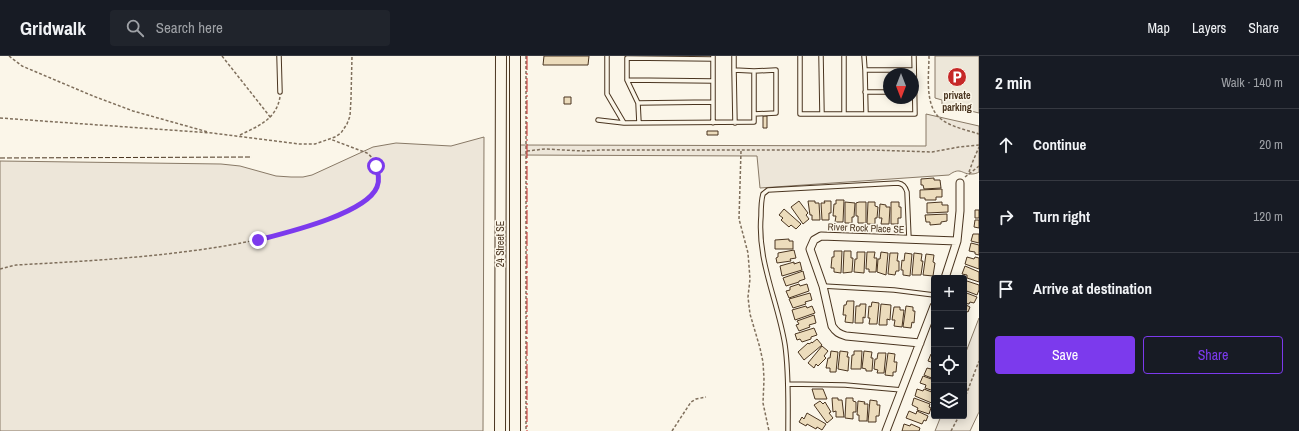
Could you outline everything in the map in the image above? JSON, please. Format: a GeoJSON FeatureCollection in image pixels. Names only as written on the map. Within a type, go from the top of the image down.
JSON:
{"type":"FeatureCollection","features":[{"type":"Feature","properties":{"kind":"main road","name":"24 Street SE"},"geometry":{"type":"LineString","coordinates":[[500,431],[501,56]]}},
{"type":"Feature","properties":{"kind":"main road","name":"24 Street SE"},"geometry":{"type":"LineString","coordinates":[[515,56],[515,431]]}},
{"type":"Feature","properties":{"kind":"street"},"geometry":{"type":"LineString","coordinates":[[946,275],[957,241],[960,211],[960,183]]}},
{"type":"Feature","properties":{"kind":"street","name":"River Rock Place SE"},"geometry":{"type":"LineString","coordinates":[[920,343],[846,336],[839,334],[832,326],[823,286],[810,249],[812,242],[817,237],[821,236],[957,241]]}},
{"type":"Feature","properties":{"kind":"street"},"geometry":{"type":"LineString","coordinates":[[886,431],[932,311]]}},
{"type":"Feature","properties":{"kind":"lane"},"geometry":{"type":"LineString","coordinates":[[279,56],[280,92]]}},
{"type":"Feature","properties":{"kind":"lane"},"geometry":{"type":"LineString","coordinates":[[607,56],[607,94],[624,123]]}},
{"type":"Feature","properties":{"kind":"lane"},"geometry":{"type":"LineString","coordinates":[[734,56],[735,123]]}},
{"type":"Feature","properties":{"kind":"lane"},"geometry":{"type":"LineString","coordinates":[[800,56],[800,114],[915,114],[915,104]]}},
{"type":"Feature","properties":{"kind":"lane"},"geometry":{"type":"LineString","coordinates":[[821,56],[822,114]]}},
{"type":"Feature","properties":{"kind":"lane"},"geometry":{"type":"LineString","coordinates":[[844,56],[844,114]]}},
{"type":"Feature","properties":{"kind":"lane"},"geometry":{"type":"LineString","coordinates":[[864,56],[866,114]]}},
{"type":"Feature","properties":{"kind":"lane"},"geometry":{"type":"LineString","coordinates":[[914,56],[914,68]]}},
{"type":"Feature","properties":{"kind":"lane"},"geometry":{"type":"LineString","coordinates":[[639,123],[638,103],[627,80],[627,58],[713,58],[713,123]]}},
{"type":"Feature","properties":{"kind":"lane"},"geometry":{"type":"LineString","coordinates":[[734,70],[776,70],[776,113],[754,114]]}},
{"type":"Feature","properties":{"kind":"lane"},"geometry":{"type":"LineString","coordinates":[[865,70],[883,70]]}},
{"type":"Feature","properties":{"kind":"lane"},"geometry":{"type":"LineString","coordinates":[[598,120],[624,123],[754,122],[754,71]]}},
{"type":"Feature","properties":{"kind":"lane"},"geometry":{"type":"LineString","coordinates":[[627,80],[713,81]]}},
{"type":"Feature","properties":{"kind":"lane"},"geometry":{"type":"LineString","coordinates":[[865,92],[883,92]]}},
{"type":"Feature","properties":{"kind":"lane"},"geometry":{"type":"LineString","coordinates":[[638,103],[713,102]]}},
{"type":"Feature","properties":{"kind":"lane"},"geometry":{"type":"LineString","coordinates":[[788,431],[788,384],[785,347],[782,327],[768,281],[761,249],[760,226],[763,194],[768,190],[902,184],[907,192],[909,239]]}},
{"type":"Feature","properties":{"kind":"lane"},"geometry":{"type":"LineString","coordinates":[[823,286],[894,290],[931,295]]}},
{"type":"Feature","properties":{"kind":"lane"},"geometry":{"type":"LineString","coordinates":[[788,384],[851,386],[902,390]]}},
{"type":"Feature","properties":{"kind":"path"},"geometry":{"type":"LineString","coordinates":[[9,56],[22,66],[93,96],[133,111],[212,133]]}},
{"type":"Feature","properties":{"kind":"path"},"geometry":{"type":"LineString","coordinates":[[222,56],[271,118]]}},
{"type":"Feature","properties":{"kind":"path"},"geometry":{"type":"LineString","coordinates":[[0,118],[212,133],[316,144],[341,133],[348,120],[351,99],[352,56]]}},
{"type":"Feature","properties":{"kind":"path"},"geometry":{"type":"LineString","coordinates":[[526,56],[526,431]]}},
{"type":"Feature","properties":{"kind":"path"},"geometry":{"type":"LineString","coordinates":[[929,56],[929,91],[935,113],[940,119],[948,123],[979,134]]}},
{"type":"Feature","properties":{"kind":"path"},"geometry":{"type":"LineString","coordinates":[[238,136],[271,118],[279,103],[280,92]]}},
{"type":"Feature","properties":{"kind":"path"},"geometry":{"type":"LineString","coordinates":[[0,269],[16,266],[129,258],[205,250],[258,240],[298,230],[342,213],[357,206],[372,194],[378,186],[379,177],[375,161],[367,153],[330,139]]}},
{"type":"Feature","properties":{"kind":"path"},"geometry":{"type":"LineString","coordinates":[[527,151],[545,149],[583,151],[873,150],[932,152],[959,147],[979,146],[969,172],[960,183]]}},
{"type":"Feature","properties":{"kind":"path"},"geometry":{"type":"LineString","coordinates":[[741,151],[739,219],[748,253],[750,279],[748,297],[750,314],[763,362],[763,403],[768,431]]}},
{"type":"Feature","properties":{"kind":"path"},"geometry":{"type":"LineString","coordinates":[[969,172],[979,166]]}},
{"type":"Feature","properties":{"kind":"path"},"geometry":{"type":"LineString","coordinates":[[967,392],[979,361]]}},
{"type":"Feature","properties":{"kind":"path"},"geometry":{"type":"LineString","coordinates":[[672,431],[691,402],[696,399],[706,397]]}},
{"type":"Feature","properties":{"kind":"path"},"geometry":{"type":"LineString","coordinates":[[951,431],[957,419]]}},
{"type":"Feature","properties":{"kind":"shaded area","name":"private parking"},"geometry":{"type":"Polygon","coordinates":[[[935,56],[979,56],[979,113],[942,104],[942,100],[935,98],[935,56]]]}},
{"type":"Feature","properties":{"kind":"shaded area"},"geometry":{"type":"Polygon","coordinates":[[[926,114],[979,126],[979,172],[969,174],[956,171],[949,175],[760,188],[757,156],[519,155],[519,145],[926,146],[926,114]]]}},
{"type":"Feature","properties":{"kind":"shaded area"},"geometry":{"type":"Polygon","coordinates":[[[484,137],[483,431],[0,431],[0,161],[221,164],[240,166],[276,176],[303,177],[312,175],[373,147],[396,143],[451,146],[484,137]]]}},
{"type":"Feature","properties":{"kind":"shaded area"},"geometry":{"type":"Polygon","coordinates":[[[979,318],[979,412],[970,431],[935,431],[940,419],[967,419],[967,349],[979,318]]]}},
{"type":"Feature","properties":{"kind":"building"},"geometry":{"type":"Polygon","coordinates":[[[544,56],[589,56],[588,65],[543,65],[544,56]]]}},
{"type":"Feature","properties":{"kind":"building"},"geometry":{"type":"Polygon","coordinates":[[[564,97],[571,97],[571,104],[564,104],[564,97]]]}},
{"type":"Feature","properties":{"kind":"building"},"geometry":{"type":"Polygon","coordinates":[[[763,116],[767,116],[767,128],[763,128],[763,116]]]}},
{"type":"Feature","properties":{"kind":"building"},"geometry":{"type":"Polygon","coordinates":[[[707,131],[718,131],[718,135],[707,135],[707,131]]]}},
{"type":"Feature","properties":{"kind":"building"},"geometry":{"type":"Polygon","coordinates":[[[934,178],[934,180],[940,180],[941,188],[924,189],[923,185],[921,185],[921,179],[934,178]]]}},
{"type":"Feature","properties":{"kind":"building"},"geometry":{"type":"Polygon","coordinates":[[[942,189],[942,197],[936,197],[936,200],[925,200],[925,198],[920,198],[920,190],[942,189]]]}},
{"type":"Feature","properties":{"kind":"building"},"geometry":{"type":"Polygon","coordinates":[[[836,200],[844,200],[843,222],[835,222],[836,216],[833,216],[834,204],[836,204],[836,200]]]}},
{"type":"Feature","properties":{"kind":"building"},"geometry":{"type":"Polygon","coordinates":[[[799,201],[808,213],[806,215],[809,219],[803,224],[791,207],[799,201]]]}},
{"type":"Feature","properties":{"kind":"building"},"geometry":{"type":"Polygon","coordinates":[[[808,201],[815,201],[815,203],[819,203],[820,220],[812,220],[808,201]]]}},
{"type":"Feature","properties":{"kind":"building"},"geometry":{"type":"Polygon","coordinates":[[[824,201],[831,201],[831,213],[829,213],[829,220],[822,220],[821,203],[825,203],[824,201]]]}},
{"type":"Feature","properties":{"kind":"building"},"geometry":{"type":"Polygon","coordinates":[[[845,202],[855,203],[852,223],[845,223],[845,202]]]}},
{"type":"Feature","properties":{"kind":"building"},"geometry":{"type":"Polygon","coordinates":[[[866,202],[866,223],[858,223],[858,216],[856,216],[856,203],[866,202]]]}},
{"type":"Feature","properties":{"kind":"building"},"geometry":{"type":"Polygon","coordinates":[[[868,202],[875,202],[875,206],[878,207],[875,224],[867,224],[868,202]]]}},
{"type":"Feature","properties":{"kind":"building"},"geometry":{"type":"Polygon","coordinates":[[[891,202],[899,202],[899,207],[901,207],[901,218],[898,218],[898,224],[891,224],[891,202]]]}},
{"type":"Feature","properties":{"kind":"building"},"geometry":{"type":"Polygon","coordinates":[[[942,202],[942,205],[948,205],[948,212],[927,213],[927,203],[942,202]]]}},
{"type":"Feature","properties":{"kind":"building"},"geometry":{"type":"Polygon","coordinates":[[[880,204],[890,207],[889,224],[881,224],[882,218],[879,218],[880,204]]]}},
{"type":"Feature","properties":{"kind":"building"},"geometry":{"type":"Polygon","coordinates":[[[784,209],[801,224],[796,229],[791,225],[789,227],[781,220],[783,218],[779,215],[784,209]]]}},
{"type":"Feature","properties":{"kind":"building"},"geometry":{"type":"Polygon","coordinates":[[[975,210],[979,210],[979,218],[975,218],[975,210]]]}},
{"type":"Feature","properties":{"kind":"building"},"geometry":{"type":"Polygon","coordinates":[[[947,214],[947,221],[941,222],[941,224],[930,225],[930,222],[926,222],[925,215],[947,214]]]}},
{"type":"Feature","properties":{"kind":"building"},"geometry":{"type":"Polygon","coordinates":[[[975,220],[979,220],[979,228],[974,227],[975,220]]]}},
{"type":"Feature","properties":{"kind":"building"},"geometry":{"type":"Polygon","coordinates":[[[973,234],[979,234],[979,243],[971,241],[973,234]]]}},
{"type":"Feature","properties":{"kind":"building"},"geometry":{"type":"Polygon","coordinates":[[[789,239],[789,241],[793,241],[793,249],[775,249],[775,240],[789,239]]]}},
{"type":"Feature","properties":{"kind":"building"},"geometry":{"type":"Polygon","coordinates":[[[971,243],[979,245],[979,255],[975,254],[975,252],[969,251],[971,243]]]}},
{"type":"Feature","properties":{"kind":"building"},"geometry":{"type":"Polygon","coordinates":[[[794,250],[796,258],[790,259],[791,261],[777,263],[776,258],[778,257],[778,253],[794,250]]]}},
{"type":"Feature","properties":{"kind":"building"},"geometry":{"type":"Polygon","coordinates":[[[834,251],[842,251],[841,273],[834,272],[834,268],[831,268],[834,251]]]}},
{"type":"Feature","properties":{"kind":"building"},"geometry":{"type":"Polygon","coordinates":[[[844,251],[851,251],[851,258],[853,258],[852,272],[843,273],[844,251]]]}},
{"type":"Feature","properties":{"kind":"building"},"geometry":{"type":"Polygon","coordinates":[[[857,252],[865,252],[864,273],[854,272],[857,252]]]}},
{"type":"Feature","properties":{"kind":"building"},"geometry":{"type":"Polygon","coordinates":[[[867,252],[875,252],[874,258],[877,258],[876,272],[869,272],[869,269],[866,269],[867,252]]]}},
{"type":"Feature","properties":{"kind":"building"},"geometry":{"type":"Polygon","coordinates":[[[881,252],[888,253],[886,275],[877,272],[878,259],[880,259],[881,252]]]}},
{"type":"Feature","properties":{"kind":"building"},"geometry":{"type":"Polygon","coordinates":[[[890,253],[898,253],[897,261],[899,261],[899,271],[896,271],[895,275],[888,274],[890,253]]]}},
{"type":"Feature","properties":{"kind":"building"},"geometry":{"type":"Polygon","coordinates":[[[905,253],[912,254],[910,276],[903,275],[903,270],[901,270],[902,260],[904,261],[905,253]]]}},
{"type":"Feature","properties":{"kind":"building"},"geometry":{"type":"Polygon","coordinates":[[[914,253],[922,254],[921,261],[923,261],[921,275],[912,275],[914,253]]]}},
{"type":"Feature","properties":{"kind":"building"},"geometry":{"type":"Polygon","coordinates":[[[926,254],[934,255],[933,262],[935,263],[933,275],[923,275],[926,254]]]}},
{"type":"Feature","properties":{"kind":"building"},"geometry":{"type":"Polygon","coordinates":[[[967,257],[974,259],[975,257],[979,258],[979,269],[965,264],[967,257]]]}},
{"type":"Feature","properties":{"kind":"building"},"geometry":{"type":"Polygon","coordinates":[[[794,262],[794,264],[800,262],[802,270],[782,276],[780,266],[794,262]]]}},
{"type":"Feature","properties":{"kind":"building"},"geometry":{"type":"Polygon","coordinates":[[[965,266],[979,272],[979,282],[967,278],[967,275],[962,274],[965,266]]]}},
{"type":"Feature","properties":{"kind":"building"},"geometry":{"type":"Polygon","coordinates":[[[803,271],[805,279],[786,286],[783,278],[803,271]]]}},
{"type":"Feature","properties":{"kind":"building"},"geometry":{"type":"Polygon","coordinates":[[[967,281],[979,285],[977,295],[967,291],[967,281]]]}},
{"type":"Feature","properties":{"kind":"building"},"geometry":{"type":"Polygon","coordinates":[[[799,284],[800,286],[807,284],[809,291],[789,298],[786,291],[790,290],[790,287],[799,284]]]}},
{"type":"Feature","properties":{"kind":"building"},"geometry":{"type":"Polygon","coordinates":[[[810,293],[812,300],[805,302],[806,304],[793,308],[789,299],[810,293]]]}},
{"type":"Feature","properties":{"kind":"building"},"geometry":{"type":"Polygon","coordinates":[[[967,293],[977,297],[974,303],[970,302],[969,304],[967,304],[967,293]]]}},
{"type":"Feature","properties":{"kind":"building"},"geometry":{"type":"Polygon","coordinates":[[[847,301],[854,301],[853,323],[845,322],[846,315],[843,315],[844,305],[846,305],[847,301]]]}},
{"type":"Feature","properties":{"kind":"building"},"geometry":{"type":"Polygon","coordinates":[[[872,302],[879,303],[877,324],[869,324],[869,306],[871,307],[872,302]]]}},
{"type":"Feature","properties":{"kind":"building"},"geometry":{"type":"Polygon","coordinates":[[[860,304],[866,304],[865,318],[863,317],[863,323],[855,323],[856,306],[860,306],[860,304]]]}},
{"type":"Feature","properties":{"kind":"building"},"geometry":{"type":"Polygon","coordinates":[[[881,304],[891,305],[890,320],[887,319],[887,325],[879,325],[881,304]]]}},
{"type":"Feature","properties":{"kind":"building"},"geometry":{"type":"Polygon","coordinates":[[[806,306],[807,308],[812,306],[815,313],[795,320],[792,310],[806,306]]]}},
{"type":"Feature","properties":{"kind":"building"},"geometry":{"type":"Polygon","coordinates":[[[906,306],[913,307],[913,311],[915,311],[914,323],[912,322],[911,328],[903,327],[906,306]]]}},
{"type":"Feature","properties":{"kind":"building"},"geometry":{"type":"Polygon","coordinates":[[[967,306],[970,307],[967,312],[967,306]]]}},
{"type":"Feature","properties":{"kind":"building"},"geometry":{"type":"Polygon","coordinates":[[[894,307],[900,307],[900,310],[904,310],[902,327],[894,326],[895,320],[892,320],[894,307]]]}},
{"type":"Feature","properties":{"kind":"building"},"geometry":{"type":"Polygon","coordinates":[[[814,315],[816,323],[799,331],[796,325],[799,324],[797,321],[814,315]]]}},
{"type":"Feature","properties":{"kind":"building"},"geometry":{"type":"Polygon","coordinates":[[[814,328],[817,335],[802,342],[800,339],[797,340],[795,334],[814,328]]]}},
{"type":"Feature","properties":{"kind":"building"},"geometry":{"type":"Polygon","coordinates":[[[817,339],[822,345],[804,360],[798,352],[808,343],[812,343],[817,339]]]}},
{"type":"Feature","properties":{"kind":"building"},"geometry":{"type":"Polygon","coordinates":[[[822,346],[828,351],[824,356],[826,358],[818,366],[816,364],[814,368],[808,363],[822,346]]]}},
{"type":"Feature","properties":{"kind":"building"},"geometry":{"type":"Polygon","coordinates":[[[831,351],[838,352],[836,372],[830,372],[830,368],[826,368],[831,351]]]}},
{"type":"Feature","properties":{"kind":"building"},"geometry":{"type":"Polygon","coordinates":[[[840,351],[848,352],[848,371],[838,369],[840,351]]]}},
{"type":"Feature","properties":{"kind":"building"},"geometry":{"type":"Polygon","coordinates":[[[854,351],[862,351],[861,369],[851,369],[852,355],[854,355],[854,351]]]}},
{"type":"Feature","properties":{"kind":"building"},"geometry":{"type":"Polygon","coordinates":[[[864,351],[872,352],[872,371],[866,371],[866,369],[862,368],[864,351]]]}},
{"type":"Feature","properties":{"kind":"building"},"geometry":{"type":"Polygon","coordinates":[[[878,353],[886,353],[884,373],[877,373],[878,370],[874,369],[875,359],[877,359],[878,353]]]}},
{"type":"Feature","properties":{"kind":"building"},"geometry":{"type":"Polygon","coordinates":[[[888,353],[895,354],[894,362],[897,362],[896,372],[893,372],[893,376],[885,375],[888,353]]]}},
{"type":"Feature","properties":{"kind":"building"},"geometry":{"type":"Polygon","coordinates":[[[931,354],[931,362],[928,361],[931,354]]]}},
{"type":"Feature","properties":{"kind":"building"},"geometry":{"type":"Polygon","coordinates":[[[927,368],[931,369],[931,378],[924,375],[927,368]]]}},
{"type":"Feature","properties":{"kind":"building"},"geometry":{"type":"Polygon","coordinates":[[[923,376],[931,379],[931,390],[925,388],[926,385],[920,383],[923,376]]]}},
{"type":"Feature","properties":{"kind":"building"},"geometry":{"type":"Polygon","coordinates":[[[812,389],[823,389],[827,399],[815,399],[812,389]]]}},
{"type":"Feature","properties":{"kind":"building"},"geometry":{"type":"Polygon","coordinates":[[[917,389],[923,391],[924,389],[931,392],[931,403],[915,396],[917,389]]]}},
{"type":"Feature","properties":{"kind":"building"},"geometry":{"type":"Polygon","coordinates":[[[832,398],[842,400],[844,417],[836,417],[836,411],[833,412],[832,398]]]}},
{"type":"Feature","properties":{"kind":"building"},"geometry":{"type":"Polygon","coordinates":[[[846,398],[853,398],[853,401],[856,402],[856,412],[853,412],[853,419],[845,418],[846,398]]]}},
{"type":"Feature","properties":{"kind":"building"},"geometry":{"type":"Polygon","coordinates":[[[914,398],[930,404],[929,407],[931,408],[929,414],[917,410],[918,408],[912,405],[914,398]]]}},
{"type":"Feature","properties":{"kind":"building"},"geometry":{"type":"Polygon","coordinates":[[[870,400],[877,401],[877,405],[880,405],[879,416],[876,416],[876,422],[868,422],[870,400]]]}},
{"type":"Feature","properties":{"kind":"building"},"geometry":{"type":"Polygon","coordinates":[[[820,401],[823,404],[825,402],[831,412],[829,413],[833,418],[827,423],[814,405],[820,401]]]}},
{"type":"Feature","properties":{"kind":"building"},"geometry":{"type":"Polygon","coordinates":[[[858,401],[868,404],[867,421],[859,421],[859,415],[857,415],[858,401]]]}},
{"type":"Feature","properties":{"kind":"building"},"geometry":{"type":"Polygon","coordinates":[[[909,411],[916,414],[917,411],[928,416],[926,421],[924,420],[922,424],[906,418],[909,411]]]}},
{"type":"Feature","properties":{"kind":"building"},"geometry":{"type":"Polygon","coordinates":[[[807,413],[826,424],[822,430],[817,427],[816,429],[807,424],[806,426],[799,422],[802,417],[804,419],[807,413]]]}},
{"type":"Feature","properties":{"kind":"building"},"geometry":{"type":"Polygon","coordinates":[[[904,424],[910,426],[911,424],[920,428],[919,431],[902,431],[904,424]]]}},
{"type":"Feature","properties":{"kind":"fence"},"geometry":{"type":"LineString","coordinates":[[0,158],[252,157]]}},
{"type":"Feature","properties":{"kind":"power"},"geometry":{"type":"LineString","coordinates":[[527,56],[527,431]]}},
{"type":"Feature","properties":{"kind":"place","name":"private parking"},"geometry":{"type":"Point","coordinates":[957,77]}},
{"type":"Feature","properties":{"kind":"route"},"geometry":{"type":"LineString","coordinates":[[258,240],[298,230],[357,206],[372,194],[378,186],[379,177],[376,166]]}}]}
